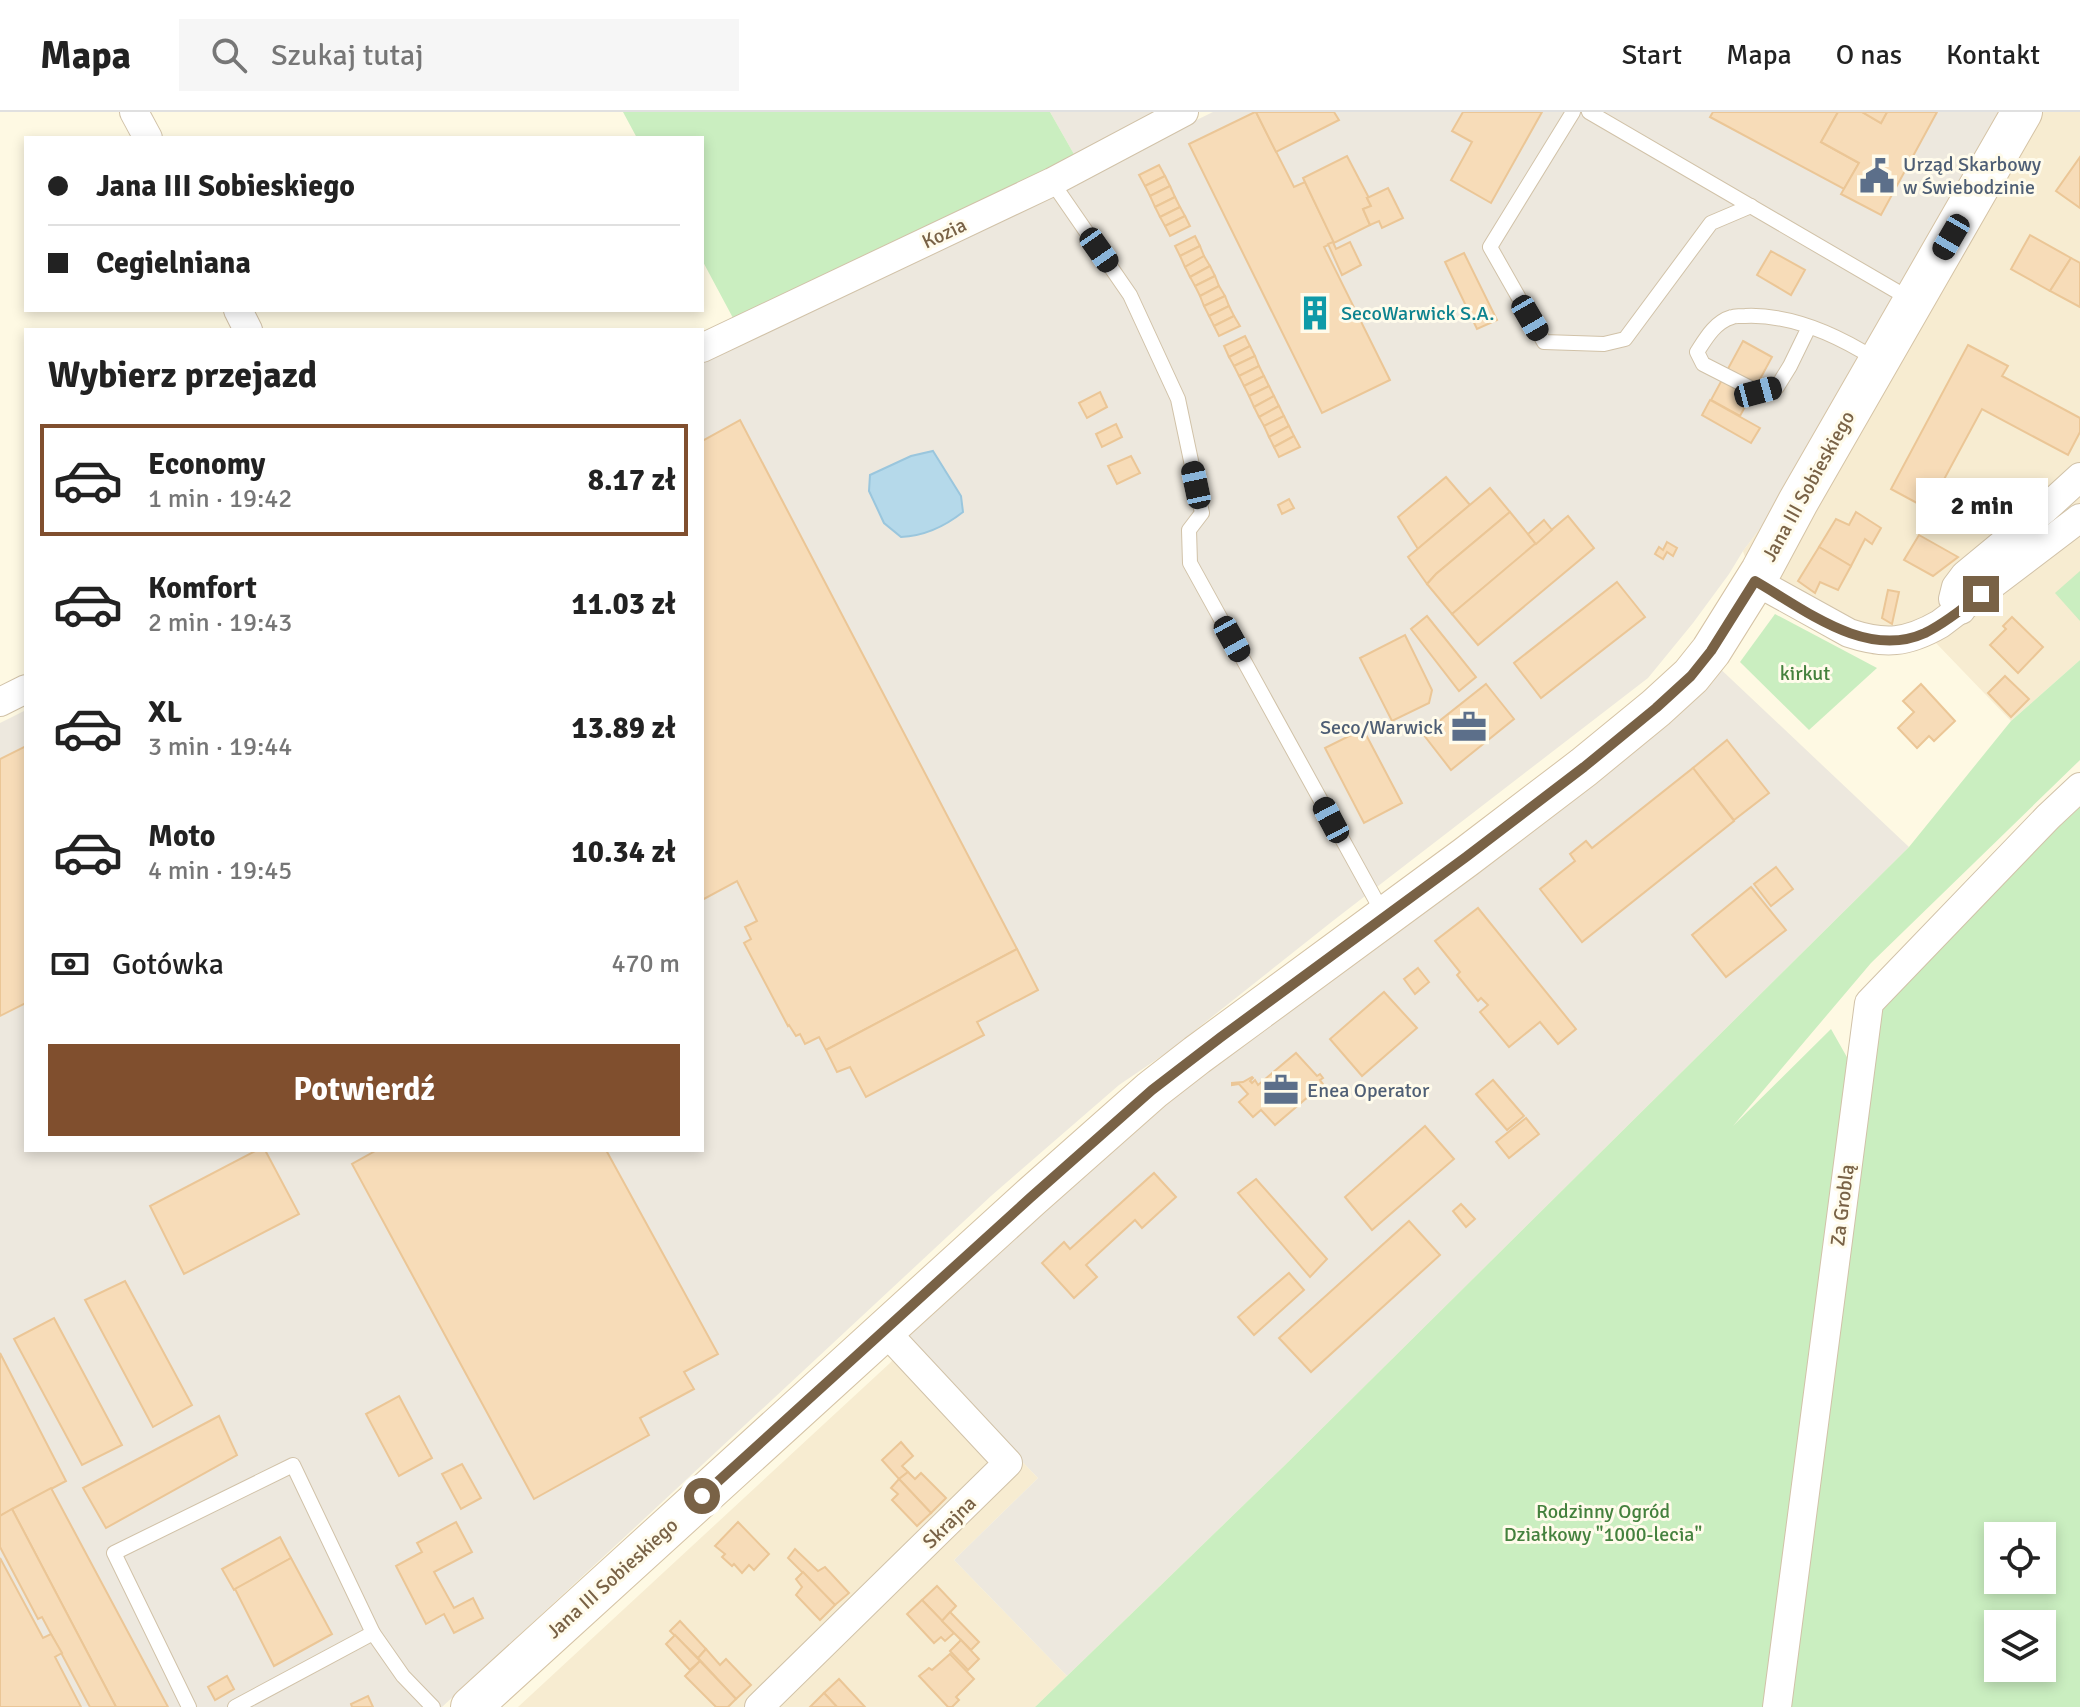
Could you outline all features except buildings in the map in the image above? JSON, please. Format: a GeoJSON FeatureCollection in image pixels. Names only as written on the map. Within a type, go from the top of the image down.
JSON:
{"type":"FeatureCollection","features":[{"type":"Feature","properties":{"kind":"street"},"geometry":{"type":"LineString","coordinates":[[134,112],[147,136]]}},
{"type":"Feature","properties":{"kind":"street","name":"Kozia"},"geometry":{"type":"LineString","coordinates":[[704,347],[1052,182],[1184,112]]}},
{"type":"Feature","properties":{"kind":"street","name":"Jana III Sobieskiego"},"geometry":{"type":"LineString","coordinates":[[471,1707],[1152,1090],[1549,794],[1691,676],[1711,651],[1755,581],[2022,112]]}},
{"type":"Feature","properties":{"kind":"street"},"geometry":{"type":"LineString","coordinates":[[1961,610],[1953,599],[1956,587],[1965,575],[2080,477]]}},
{"type":"Feature","properties":{"kind":"street"},"geometry":{"type":"LineString","coordinates":[[1755,581],[1849,633],[1880,641],[1895,641],[1925,633],[1961,610],[2080,518]]}},
{"type":"Feature","properties":{"kind":"street"},"geometry":{"type":"LineString","coordinates":[[0,702],[24,690]]}},
{"type":"Feature","properties":{"kind":"street","name":"Za Groblą"},"geometry":{"type":"LineString","coordinates":[[1777,1707],[1869,1003],[2080,787]]}},
{"type":"Feature","properties":{"kind":"street","name":"Skrajna"},"geometry":{"type":"LineString","coordinates":[[759,1707],[1008,1463],[884,1330]]}},
{"type":"Feature","properties":{"kind":"lane"},"geometry":{"type":"LineString","coordinates":[[1573,112],[1490,247],[1544,342],[1604,344],[1625,339],[1711,223],[1751,206]]}},
{"type":"Feature","properties":{"kind":"lane"},"geometry":{"type":"LineString","coordinates":[[1589,112],[1914,301]]}},
{"type":"Feature","properties":{"kind":"lane"},"geometry":{"type":"LineString","coordinates":[[1052,182],[1130,295],[1178,399],[1202,513],[1189,530],[1190,563],[1384,916]]}},
{"type":"Feature","properties":{"kind":"lane"},"geometry":{"type":"LineString","coordinates":[[1809,327],[1777,387],[1758,392],[1703,364],[1697,352],[1713,328],[1732,316],[1765,315],[1809,327],[1857,347],[1879,361]]}},
{"type":"Feature","properties":{"kind":"lane"},"geometry":{"type":"LineString","coordinates":[[189,1707],[114,1553],[293,1465],[373,1633],[403,1676],[433,1707]]}},
{"type":"Feature","properties":{"kind":"lane"},"geometry":{"type":"LineString","coordinates":[[235,1707],[373,1633]]}},
{"type":"Feature","properties":{"kind":"shaded area"},"geometry":{"type":"Polygon","coordinates":[[[1050,112],[1158,112],[1075,156],[1050,112]]]}},
{"type":"Feature","properties":{"kind":"shaded area"},"geometry":{"type":"Polygon","coordinates":[[[1213,112],[2008,112],[1781,501],[1693,623],[1648,678],[1169,1051],[1119,1085],[991,1196],[442,1707],[0,1707],[0,723],[24,711],[24,1152],[704,1152],[704,360],[1213,112]]]}},
{"type":"Feature","properties":{"kind":"shaded area"},"geometry":{"type":"Polygon","coordinates":[[[2008,112],[2080,112],[2080,660],[2011,721],[1936,643],[1873,655],[1758,596],[1743,551],[1781,501],[2008,112]]]}},
{"type":"Feature","properties":{"kind":"shaded area"},"geometry":{"type":"Polygon","coordinates":[[[1713,662],[1909,847],[1284,1466],[1067,1676],[954,1560],[1038,1478],[881,1311],[1713,662]]]}},
{"type":"Feature","properties":{"kind":"shaded area"},"geometry":{"type":"Polygon","coordinates":[[[908,1343],[1038,1478],[954,1560],[1067,1676],[1035,1707],[518,1707],[890,1363],[908,1343]]]}},
{"type":"Feature","properties":{"kind":"green space"},"geometry":{"type":"Polygon","coordinates":[[[623,112],[1050,112],[1075,156],[741,322],[733,318],[704,264],[704,136],[636,136],[623,112]]]}},
{"type":"Feature","properties":{"kind":"green space"},"geometry":{"type":"Polygon","coordinates":[[[2080,571],[2080,621],[2055,593],[2080,571]]]}},
{"type":"Feature","properties":{"kind":"green space","name":"kirkut"},"geometry":{"type":"Polygon","coordinates":[[[1775,614],[1877,668],[1809,730],[1740,662],[1775,614]]]}},
{"type":"Feature","properties":{"kind":"green space","name":"Rodzinny Ogród Działkowy \"1000-lecia\""},"geometry":{"type":"Polygon","coordinates":[[[2080,660],[2080,760],[1871,963],[1733,1126],[1831,1029],[1848,1059],[1764,1707],[1035,1707],[1284,1466],[1909,847],[2011,721],[2080,660]]]}},
{"type":"Feature","properties":{"kind":"green space"},"geometry":{"type":"Polygon","coordinates":[[[2080,807],[2080,1707],[1791,1707],[1881,1009],[1961,919],[2080,807]]]}},
{"type":"Feature","properties":{"kind":"water"},"geometry":{"type":"Polygon","coordinates":[[[933,451],[961,496],[963,512],[934,530],[901,537],[884,523],[869,491],[870,475],[911,456],[933,451]]]}},
{"type":"Feature","properties":{"kind":"place","name":"Urząd Skarbowy w Świebodzinie"},"geometry":{"type":"Point","coordinates":[1877,176]}},
{"type":"Feature","properties":{"kind":"place","name":"SecoWarwick S.A."},"geometry":{"type":"Point","coordinates":[1315,313]}},
{"type":"Feature","properties":{"kind":"place","name":"Seco/Warwick"},"geometry":{"type":"Point","coordinates":[1469,727]}},
{"type":"Feature","properties":{"kind":"place","name":"Enea Operator"},"geometry":{"type":"Point","coordinates":[1281,1090]}},
{"type":"Feature","properties":{"kind":"route"},"geometry":{"type":"LineString","coordinates":[[702,1496],[1152,1090],[1466,857],[1656,708],[1691,676],[1711,651],[1755,581],[1832,625],[1865,639],[1880,641],[1895,641],[1925,633],[1981,594]]}}]}
